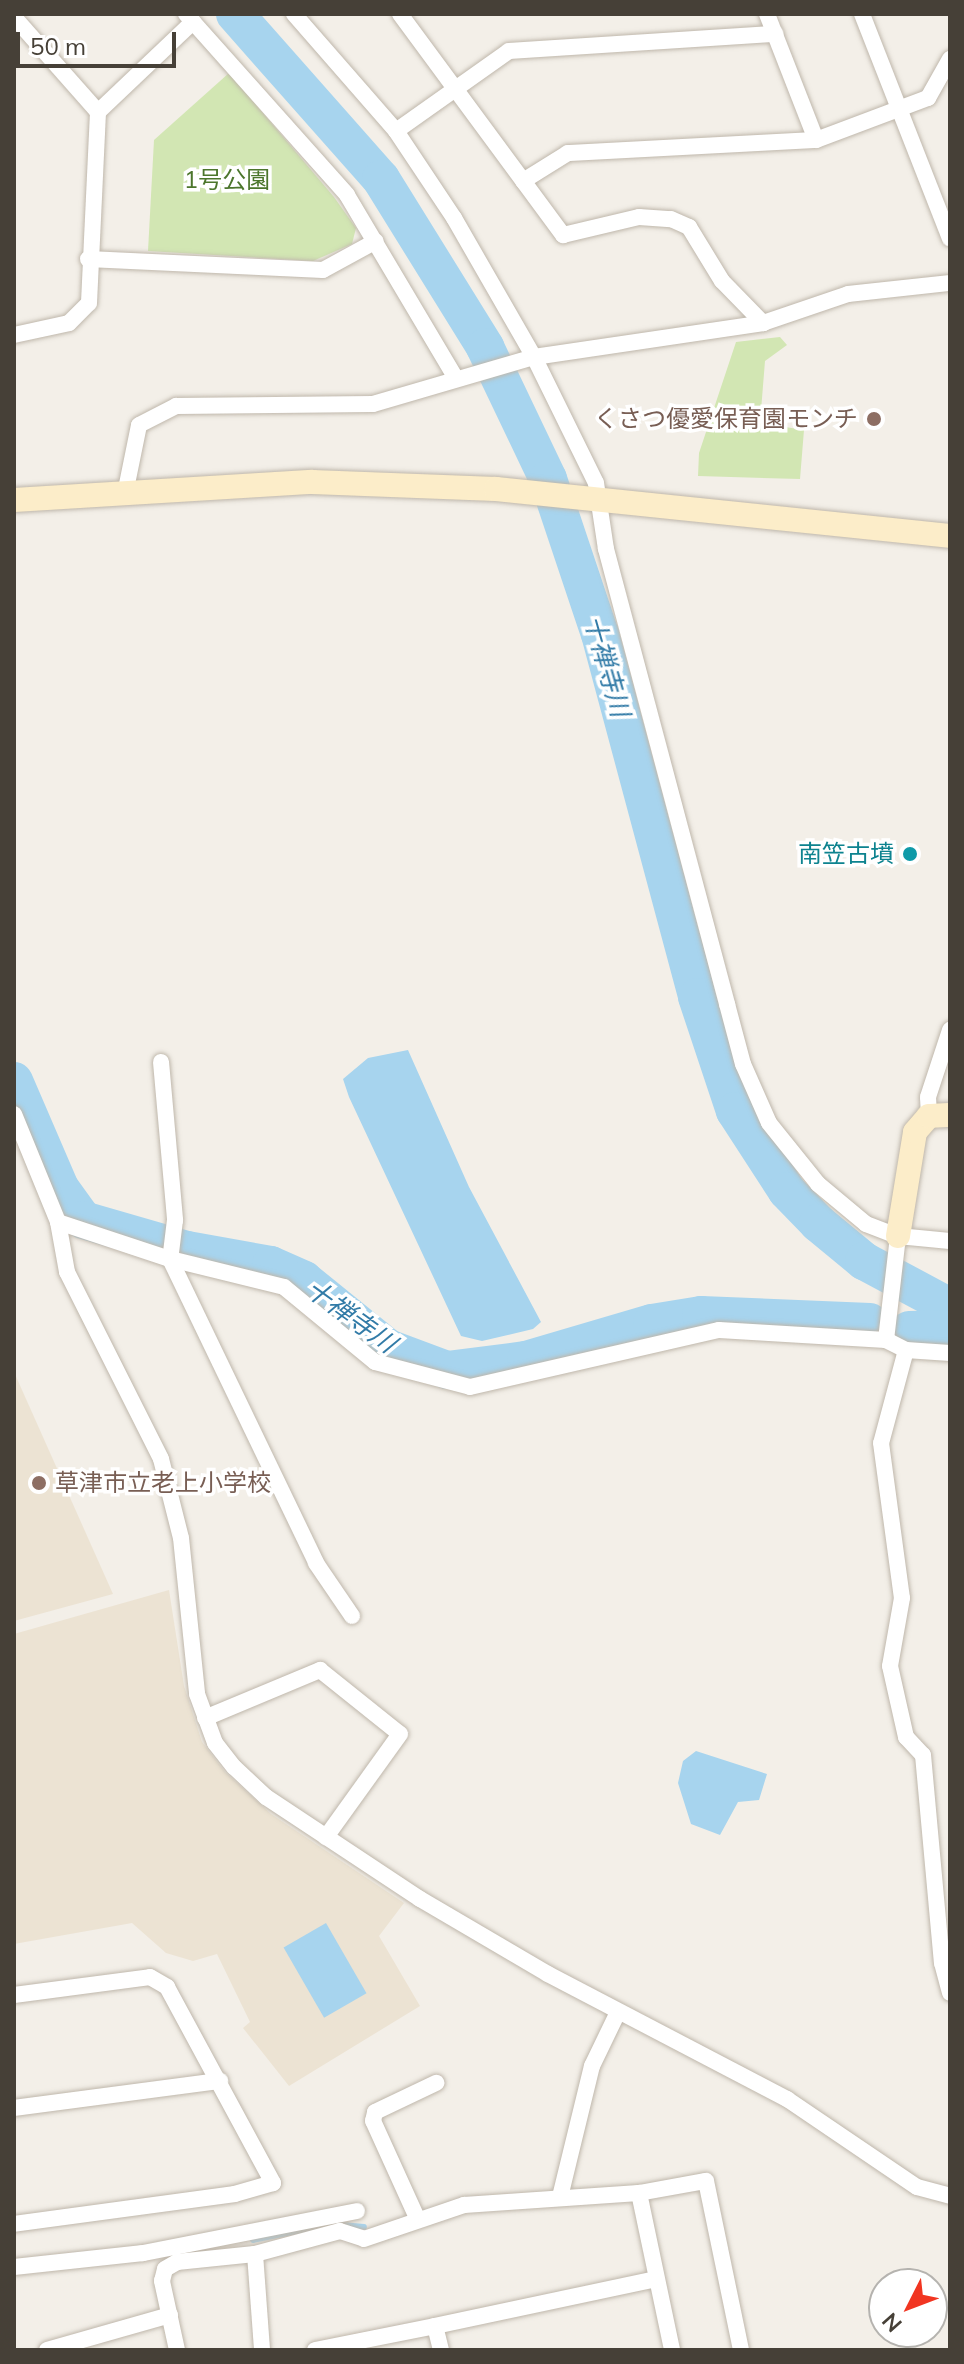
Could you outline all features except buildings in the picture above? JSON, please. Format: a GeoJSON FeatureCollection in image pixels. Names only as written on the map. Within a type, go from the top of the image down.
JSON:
{"type":"FeatureCollection","features":[{"type":"Feature","properties":{"kind":"street"},"geometry":{"type":"LineString","coordinates":[[294,14],[396,131],[454,218],[534,357],[596,483],[606,549],[743,1064],[769,1123],[793,1156],[866,1224],[898,1236],[950,1241]]}},
{"type":"Feature","properties":{"kind":"street"},"geometry":{"type":"LineString","coordinates":[[400,14],[563,235],[639,217],[671,219],[689,227],[722,281],[763,323]]}},
{"type":"Feature","properties":{"kind":"street"},"geometry":{"type":"LineString","coordinates":[[767,14],[816,140]]}},
{"type":"Feature","properties":{"kind":"street"},"geometry":{"type":"LineString","coordinates":[[862,14],[950,238]]}},
{"type":"Feature","properties":{"kind":"street"},"geometry":{"type":"LineString","coordinates":[[14,17],[98,112]]}},
{"type":"Feature","properties":{"kind":"street"},"geometry":{"type":"LineString","coordinates":[[14,335],[69,323],[89,303],[88,259],[98,112],[190,18],[347,195],[455,377]]}},
{"type":"Feature","properties":{"kind":"street"},"geometry":{"type":"LineString","coordinates":[[396,131],[509,51],[775,34]]}},
{"type":"Feature","properties":{"kind":"street"},"geometry":{"type":"LineString","coordinates":[[523,181],[568,153],[816,140],[928,98],[950,59]]}},
{"type":"Feature","properties":{"kind":"street"},"geometry":{"type":"LineString","coordinates":[[88,259],[323,270],[376,241]]}},
{"type":"Feature","properties":{"kind":"street"},"geometry":{"type":"LineString","coordinates":[[126,489],[139,425],[176,406],[373,404],[455,377],[534,357],[763,323],[848,294],[950,283]]}},
{"type":"Feature","properties":{"kind":"street"},"geometry":{"type":"LineString","coordinates":[[14,500],[126,489],[312,482],[496,489],[950,536]]}},
{"type":"Feature","properties":{"kind":"street"},"geometry":{"type":"LineString","coordinates":[[886,1340],[898,1236],[915,1132],[940,1115],[928,1097],[950,1030]]}},
{"type":"Feature","properties":{"kind":"street"},"geometry":{"type":"LineString","coordinates":[[161,1062],[172,1249],[298,1517],[298,1528],[352,1616]]}},
{"type":"Feature","properties":{"kind":"street"},"geometry":{"type":"LineString","coordinates":[[14,1114],[58,1222],[67,1272],[161,1459],[181,1538],[193,1672],[205,1718],[234,1767],[266,1797],[420,1899],[618,2012],[787,2099],[917,2187],[950,2196]]}},
{"type":"Feature","properties":{"kind":"street"},"geometry":{"type":"LineString","coordinates":[[58,1222],[172,1249],[284,1287],[375,1362],[470,1387],[719,1330],[886,1340],[906,1350],[950,1353]]}},
{"type":"Feature","properties":{"kind":"street"},"geometry":{"type":"LineString","coordinates":[[906,1350],[881,1443],[902,1598],[890,1666],[906,1737],[923,1755],[942,1963],[950,1993]]}},
{"type":"Feature","properties":{"kind":"street"},"geometry":{"type":"LineString","coordinates":[[205,1718],[320,1670],[400,1734],[326,1837]]}},
{"type":"Feature","properties":{"kind":"street"},"geometry":{"type":"LineString","coordinates":[[14,1995],[150,1977],[167,1987],[273,2183],[220,2196],[14,2224]]}},
{"type":"Feature","properties":{"kind":"street"},"geometry":{"type":"LineString","coordinates":[[560,2197],[592,2066],[618,2012]]}},
{"type":"Feature","properties":{"kind":"street"},"geometry":{"type":"LineString","coordinates":[[14,2108],[220,2081]]}},
{"type":"Feature","properties":{"kind":"street"},"geometry":{"type":"LineString","coordinates":[[418,2220],[373,2121],[375,2112],[436,2083]]}},
{"type":"Feature","properties":{"kind":"street"},"geometry":{"type":"LineString","coordinates":[[177,2350],[165,2269],[177,2262],[255,2254],[340,2231],[364,2239],[464,2205],[639,2193],[706,2181],[741,2350]]}},
{"type":"Feature","properties":{"kind":"street"},"geometry":{"type":"LineString","coordinates":[[639,2193],[672,2350]]}},
{"type":"Feature","properties":{"kind":"street"},"geometry":{"type":"LineString","coordinates":[[14,2267],[117,2257],[357,2211]]}},
{"type":"Feature","properties":{"kind":"street"},"geometry":{"type":"LineString","coordinates":[[255,2254],[262,2350]]}},
{"type":"Feature","properties":{"kind":"street"},"geometry":{"type":"LineString","coordinates":[[315,2350],[656,2279]]}},
{"type":"Feature","properties":{"kind":"street"},"geometry":{"type":"LineString","coordinates":[[47,2350],[170,2315]]}},
{"type":"Feature","properties":{"kind":"street"},"geometry":{"type":"LineString","coordinates":[[435,2326],[441,2350]]}},
{"type":"Feature","properties":{"kind":"shaded area","name":"草津市立老上小学校"},"geometry":{"type":"Polygon","coordinates":[[[14,1372],[113,1594],[14,1621],[14,1372]]]}},
{"type":"Feature","properties":{"kind":"shaded area"},"geometry":{"type":"Polygon","coordinates":[[[169,1590],[184,1686],[202,1742],[225,1772],[271,1814],[404,1903],[379,1936],[420,2006],[289,2086],[243,2028],[250,2022],[217,1954],[193,1961],[166,1953],[132,1923],[14,1944],[14,1634],[169,1590]]]}},
{"type":"Feature","properties":{"kind":"green space","name":"1号公園"},"geometry":{"type":"Polygon","coordinates":[[[229,73],[334,197],[356,228],[352,244],[313,261],[148,251],[154,140],[229,73]]]}},
{"type":"Feature","properties":{"kind":"green space"},"geometry":{"type":"Polygon","coordinates":[[[780,337],[787,345],[765,361],[760,423],[804,430],[800,479],[698,476],[699,453],[736,342],[780,337]]]}},
{"type":"Feature","properties":{"kind":"water"},"geometry":{"type":"Polygon","coordinates":[[[408,1050],[469,1187],[541,1322],[533,1329],[482,1341],[461,1336],[349,1097],[343,1079],[368,1058],[408,1050]]]}},
{"type":"Feature","properties":{"kind":"water"},"geometry":{"type":"Polygon","coordinates":[[[696,1751],[767,1774],[759,1800],[738,1802],[720,1835],[691,1824],[678,1783],[683,1761],[696,1751]]]}},
{"type":"Feature","properties":{"kind":"water"},"geometry":{"type":"Polygon","coordinates":[[[326,1923],[366,1993],[324,2018],[284,1948],[326,1923]]]}},
{"type":"Feature","properties":{"kind":"waterway","name":"十禅寺川"},"geometry":{"type":"LineString","coordinates":[[235,14],[381,179],[485,347],[548,479],[600,634],[697,997],[735,1111],[787,1191],[818,1223],[864,1261],[950,1307]]}},
{"type":"Feature","properties":{"kind":"waterway","name":"十禅寺川"},"geometry":{"type":"LineString","coordinates":[[14,1081],[60,1188],[83,1220],[187,1250],[271,1265],[304,1280],[388,1348],[447,1370],[526,1360],[652,1323],[701,1315],[870,1322]]}},
{"type":"Feature","properties":{"kind":"waterway","name":"十禅寺川"},"geometry":{"type":"LineString","coordinates":[[909,1330],[950,1329]]}},
{"type":"Feature","properties":{"kind":"waterway"},"geometry":{"type":"LineString","coordinates":[[331,2224],[364,2227]]}},
{"type":"Feature","properties":{"kind":"waterway"},"geometry":{"type":"LineString","coordinates":[[253,2240],[317,2227]]}},
{"type":"Feature","properties":{"kind":"place","name":"くさつ優愛保育園モンチ"},"geometry":{"type":"Point","coordinates":[874,419]}},
{"type":"Feature","properties":{"kind":"place","name":"南笠古墳"},"geometry":{"type":"Point","coordinates":[910,854]}},
{"type":"Feature","properties":{"kind":"place","name":"草津市立老上小学校"},"geometry":{"type":"Point","coordinates":[39,1483]}}]}
